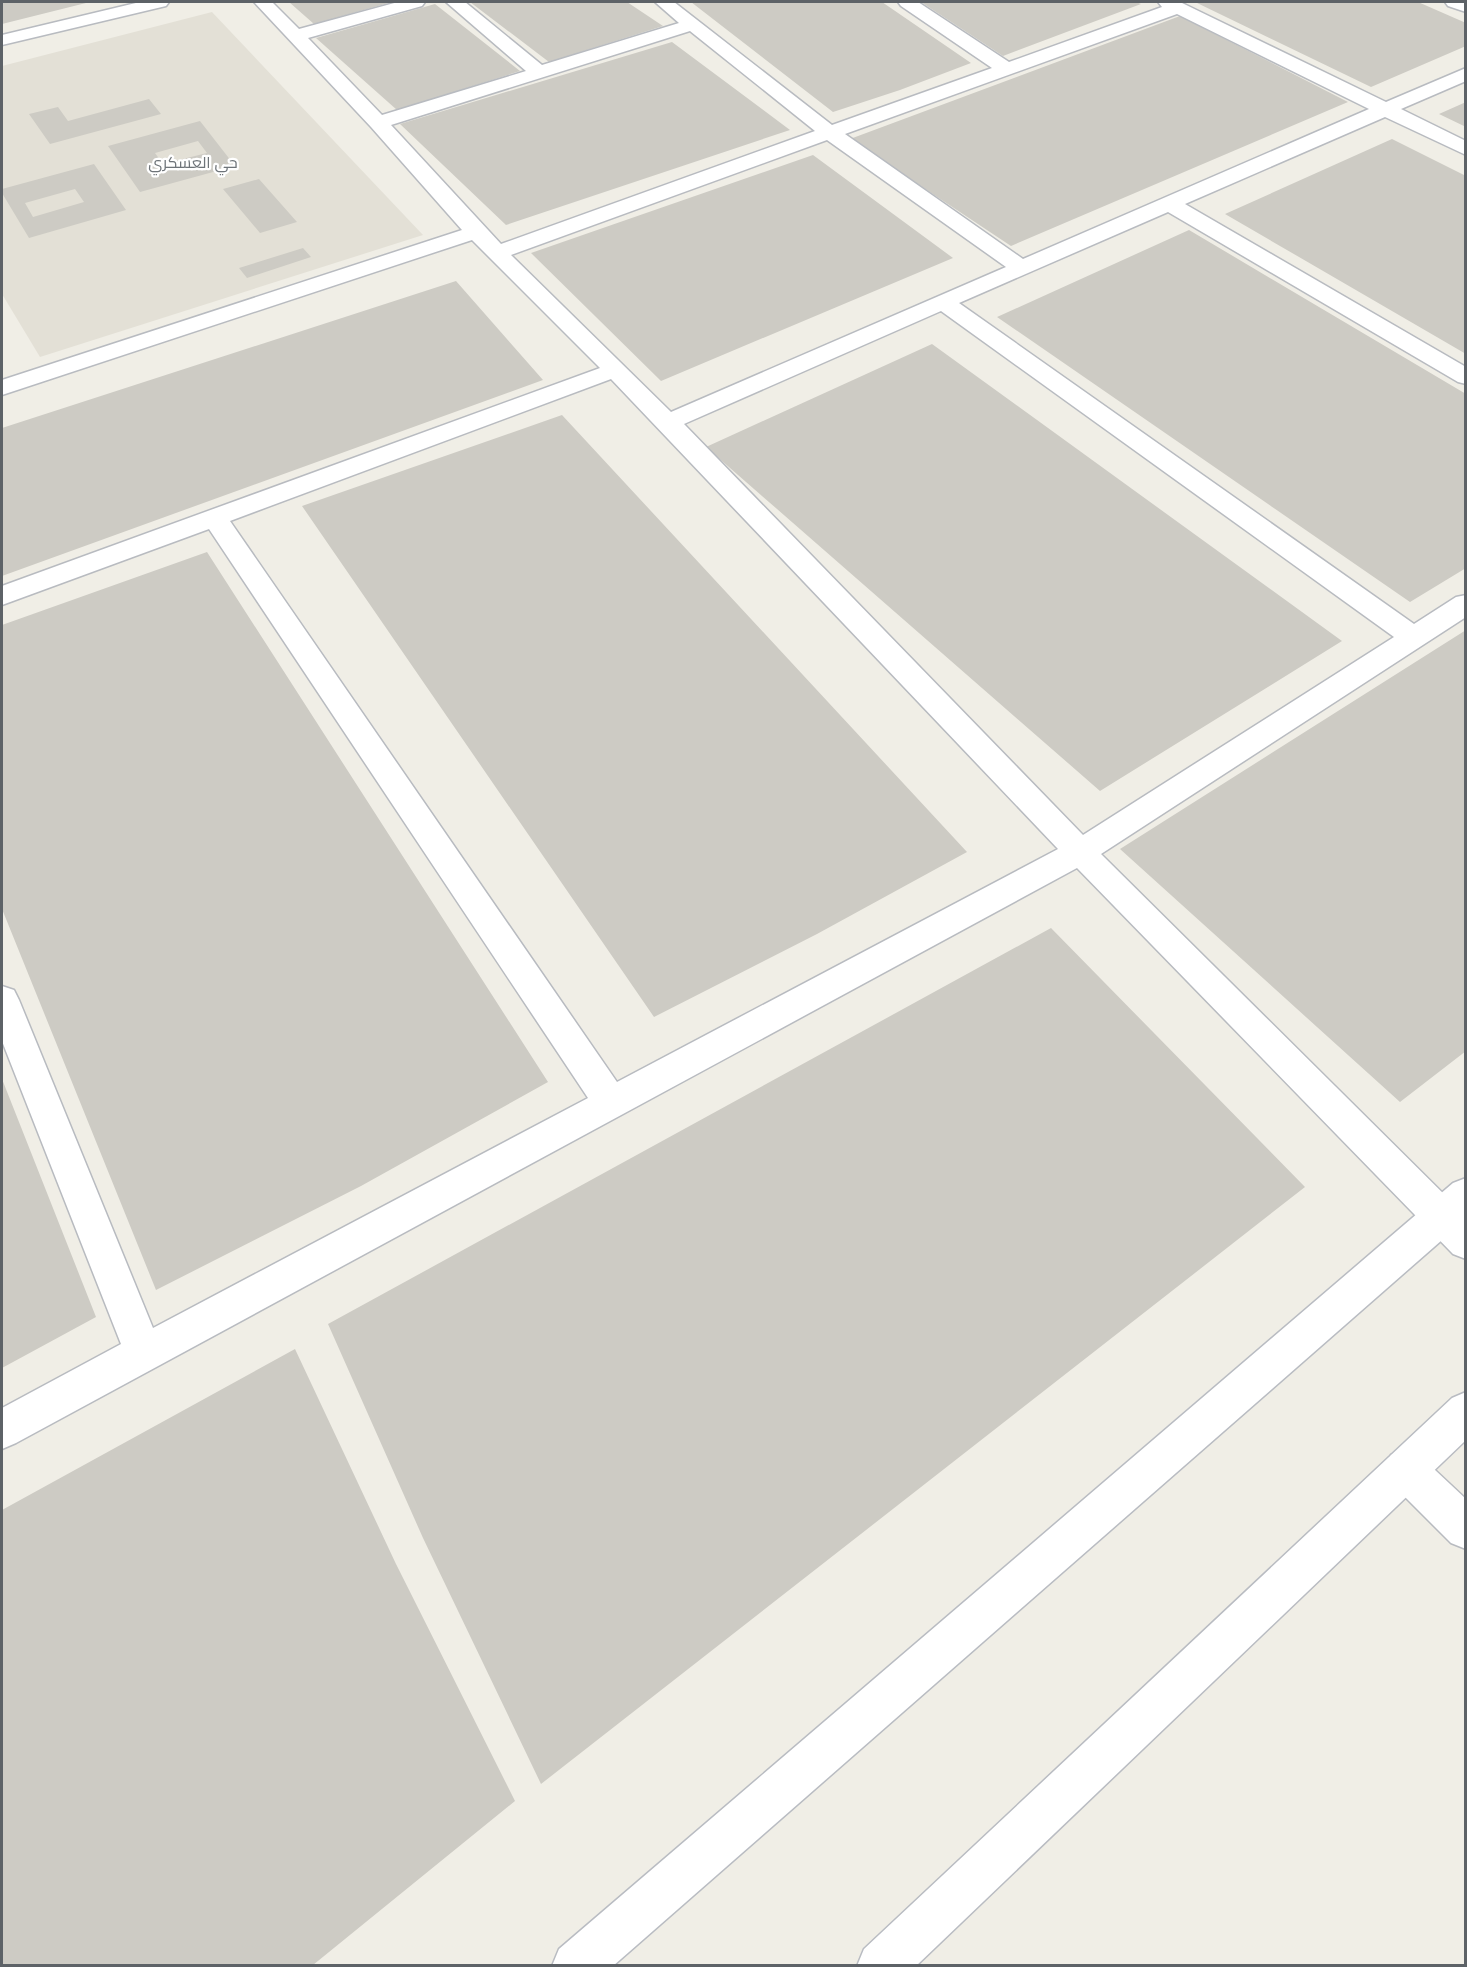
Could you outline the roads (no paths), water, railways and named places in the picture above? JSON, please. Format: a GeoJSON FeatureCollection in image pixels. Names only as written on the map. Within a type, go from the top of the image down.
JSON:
{"type":"FeatureCollection","features":[{"type":"Feature","properties":{"kind":"street"},"geometry":{"type":"LineString","coordinates":[[2,40],[160,2]]}},
{"type":"Feature","properties":{"kind":"street"},"geometry":{"type":"LineString","coordinates":[[263,2],[378,123],[476,232],[499,252],[668,422],[1080,852],[1457,1218],[576,1965]]}},
{"type":"Feature","properties":{"kind":"street"},"geometry":{"type":"LineString","coordinates":[[295,36],[416,2]]}},
{"type":"Feature","properties":{"kind":"street"},"geometry":{"type":"LineString","coordinates":[[455,2],[540,73]]}},
{"type":"Feature","properties":{"kind":"street"},"geometry":{"type":"LineString","coordinates":[[664,2],[830,133],[1022,268]]}},
{"type":"Feature","properties":{"kind":"street"},"geometry":{"type":"LineString","coordinates":[[907,2],[1007,69]]}},
{"type":"Feature","properties":{"kind":"street"},"geometry":{"type":"LineString","coordinates":[[1454,2],[1466,7]]}},
{"type":"Feature","properties":{"kind":"street"},"geometry":{"type":"LineString","coordinates":[[499,252],[1007,69],[1172,4],[1466,149]]}},
{"type":"Feature","properties":{"kind":"street"},"geometry":{"type":"LineString","coordinates":[[378,123],[694,24]]}},
{"type":"Feature","properties":{"kind":"street"},"geometry":{"type":"LineString","coordinates":[[668,422],[1466,74]]}},
{"type":"Feature","properties":{"kind":"street"},"geometry":{"type":"LineString","coordinates":[[1168,203],[1466,377]]}},
{"type":"Feature","properties":{"kind":"street"},"geometry":{"type":"LineString","coordinates":[[2,388],[476,232]]}},
{"type":"Feature","properties":{"kind":"street"},"geometry":{"type":"LineString","coordinates":[[942,302],[1413,638]]}},
{"type":"Feature","properties":{"kind":"street"},"geometry":{"type":"LineString","coordinates":[[2,596],[615,370]]}},
{"type":"Feature","properties":{"kind":"street"},"geometry":{"type":"LineString","coordinates":[[215,518],[612,1103]]}},
{"type":"Feature","properties":{"kind":"street"},"geometry":{"type":"LineString","coordinates":[[2,1429],[1080,852],[1466,604]]}},
{"type":"Feature","properties":{"kind":"street"},"geometry":{"type":"LineString","coordinates":[[2,1000],[144,1353]]}},
{"type":"Feature","properties":{"kind":"street"},"geometry":{"type":"LineString","coordinates":[[881,1965],[1466,1412]]}},
{"type":"Feature","properties":{"kind":"street"},"geometry":{"type":"LineString","coordinates":[[1406,1469],[1466,1528]]}},
{"type":"Feature","properties":{"kind":"district","name":"حي العسكري"},"geometry":{"type":"Point","coordinates":[193,162]}}]}
